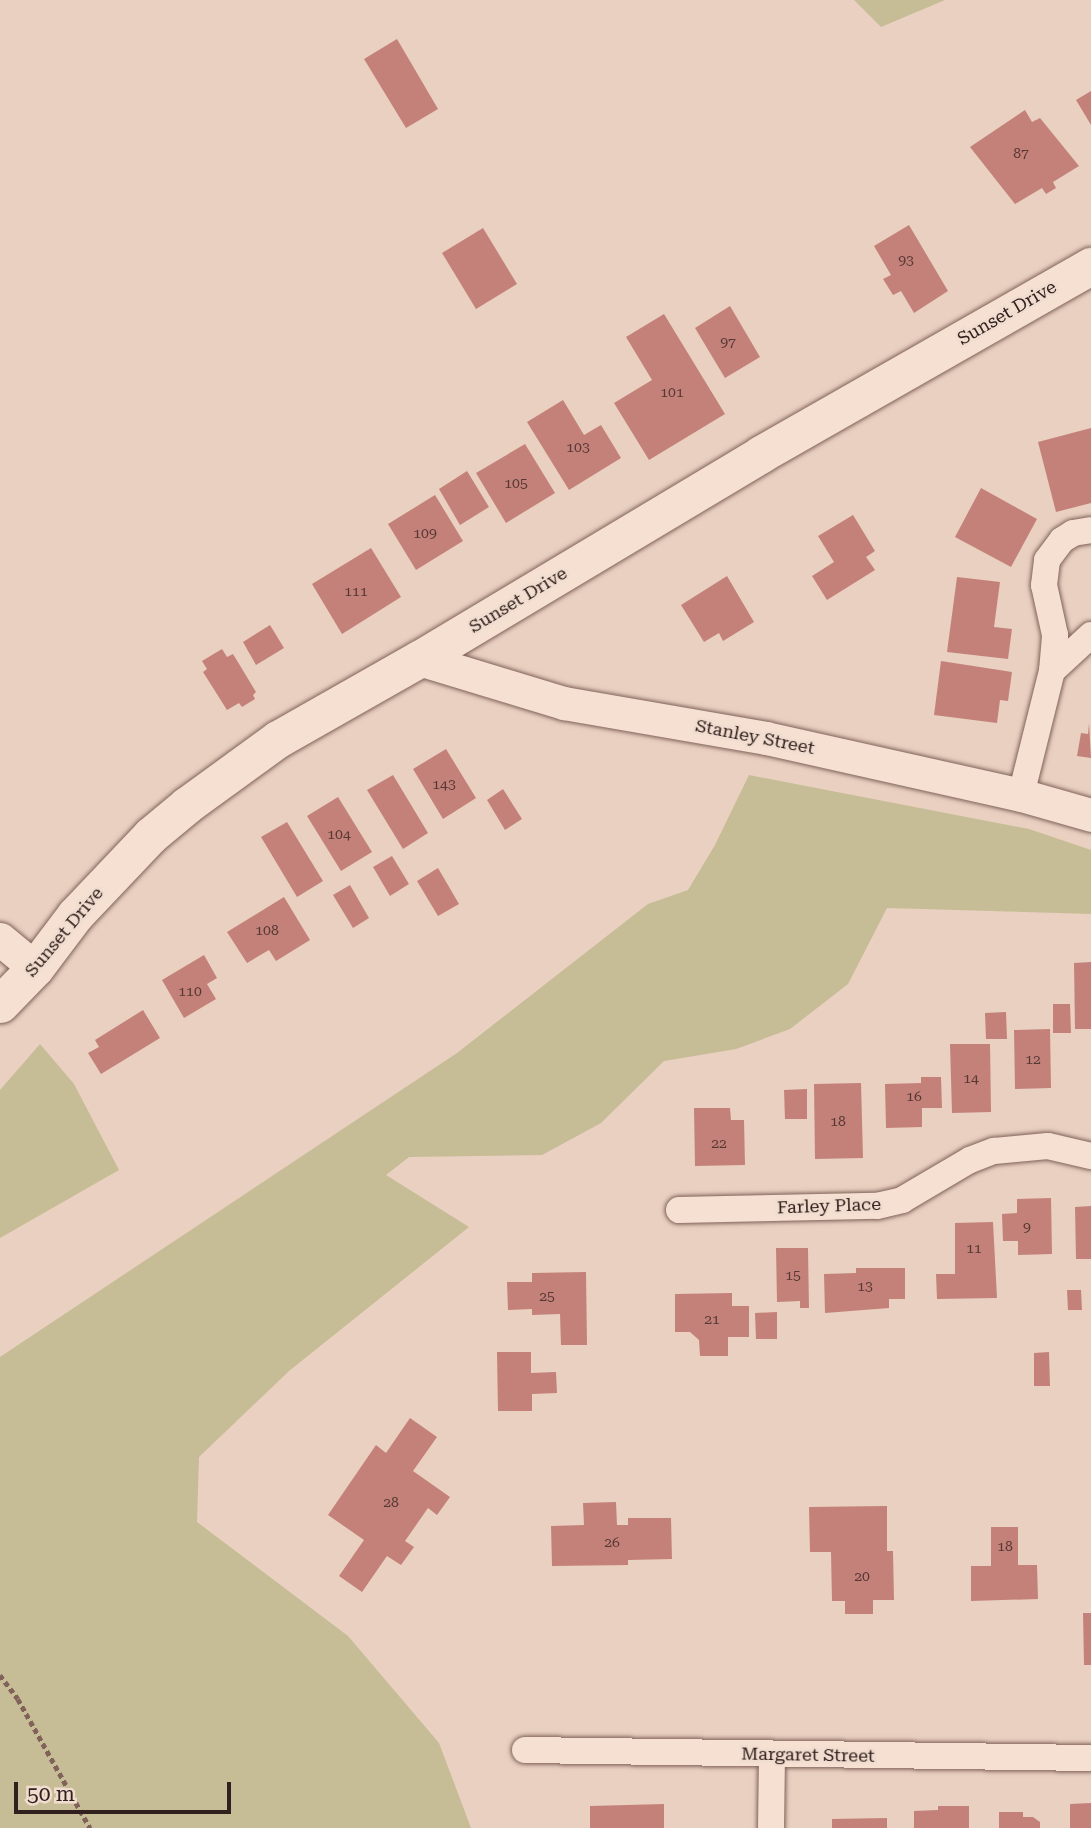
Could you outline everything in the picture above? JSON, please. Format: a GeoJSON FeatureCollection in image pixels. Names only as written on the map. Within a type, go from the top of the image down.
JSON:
{"type":"FeatureCollection","features":[{"type":"Feature","properties":{"kind":"main road","name":"Sunset Drive"},"geometry":{"type":"LineString","coordinates":[[0,1004],[35,968],[75,915],[151,835],[187,805],[278,739],[419,659],[761,454],[1091,266]]}},
{"type":"Feature","properties":{"kind":"street"},"geometry":{"type":"LineString","coordinates":[[1021,795],[1052,671],[1055,635],[1044,586],[1047,560],[1062,540],[1073,533],[1091,530]]}},
{"type":"Feature","properties":{"kind":"street"},"geometry":{"type":"LineString","coordinates":[[1052,671],[1091,635]]}},
{"type":"Feature","properties":{"kind":"street","name":"Stanley Street"},"geometry":{"type":"LineString","coordinates":[[419,659],[564,703],[766,738],[1021,795],[1091,815]]}},
{"type":"Feature","properties":{"kind":"street"},"geometry":{"type":"LineString","coordinates":[[0,939],[35,968]]}},
{"type":"Feature","properties":{"kind":"street","name":"Farley Place"},"geometry":{"type":"LineString","coordinates":[[679,1210],[877,1206],[902,1200],[970,1160],[994,1152],[1048,1146],[1091,1156]]}},
{"type":"Feature","properties":{"kind":"street","name":"Margaret Street"},"geometry":{"type":"LineString","coordinates":[[525,1750],[1091,1758]]}},
{"type":"Feature","properties":{"kind":"street"},"geometry":{"type":"LineString","coordinates":[[771,1828],[772,1755]]}},
{"type":"Feature","properties":{"kind":"path"},"geometry":{"type":"LineString","coordinates":[[0,1675],[18,1699],[90,1828]]}},
{"type":"Feature","properties":{"kind":"shaded area"},"geometry":{"type":"Polygon","coordinates":[[[854,0],[945,0],[881,27],[854,0]]]}},
{"type":"Feature","properties":{"kind":"shaded area"},"geometry":{"type":"Polygon","coordinates":[[[749,775],[1029,829],[1091,850],[1091,914],[887,908],[848,984],[790,1029],[736,1049],[664,1061],[601,1123],[542,1155],[409,1157],[386,1175],[469,1227],[289,1371],[199,1457],[197,1522],[348,1636],[439,1743],[471,1828],[0,1828],[0,1357],[457,1053],[648,904],[688,890],[715,845],[749,775]]]}},
{"type":"Feature","properties":{"kind":"shaded area"},"geometry":{"type":"Polygon","coordinates":[[[40,1044],[74,1084],[119,1170],[0,1238],[0,1090],[40,1044]]]}},
{"type":"Feature","properties":{"kind":"building"},"geometry":{"type":"Polygon","coordinates":[[[397,39],[438,109],[406,128],[364,59],[397,39]]]}},
{"type":"Feature","properties":{"kind":"building"},"geometry":{"type":"Polygon","coordinates":[[[1091,91],[1091,125],[1076,100],[1091,91]]]}},
{"type":"Feature","properties":{"kind":"building"},"geometry":{"type":"Polygon","coordinates":[[[1025,110],[1032,122],[1040,118],[1079,166],[1053,182],[1056,188],[1046,194],[1042,188],[1015,204],[970,147],[1025,110]]]}},
{"type":"Feature","properties":{"kind":"building"},"geometry":{"type":"Polygon","coordinates":[[[909,225],[948,291],[914,313],[901,291],[893,295],[883,279],[891,275],[874,246],[909,225]]]}},
{"type":"Feature","properties":{"kind":"building"},"geometry":{"type":"Polygon","coordinates":[[[483,228],[517,284],[476,309],[442,253],[483,228]]]}},
{"type":"Feature","properties":{"kind":"building"},"geometry":{"type":"Polygon","coordinates":[[[730,306],[760,357],[725,378],[695,328],[730,306]]]}},
{"type":"Feature","properties":{"kind":"building"},"geometry":{"type":"Polygon","coordinates":[[[664,314],[725,414],[649,460],[614,403],[652,380],[626,337],[664,314]]]}},
{"type":"Feature","properties":{"kind":"building"},"geometry":{"type":"Polygon","coordinates":[[[563,400],[584,435],[601,425],[621,458],[569,490],[527,422],[563,400]]]}},
{"type":"Feature","properties":{"kind":"building"},"geometry":{"type":"Polygon","coordinates":[[[1091,428],[1091,503],[1056,512],[1038,442],[1091,428]]]}},
{"type":"Feature","properties":{"kind":"building"},"geometry":{"type":"Polygon","coordinates":[[[525,444],[555,493],[506,523],[476,473],[525,444]]]}},
{"type":"Feature","properties":{"kind":"building"},"geometry":{"type":"Polygon","coordinates":[[[467,471],[489,507],[460,525],[439,489],[467,471]]]}},
{"type":"Feature","properties":{"kind":"building"},"geometry":{"type":"Polygon","coordinates":[[[981,488],[1037,519],[1011,567],[955,537],[981,488]]]}},
{"type":"Feature","properties":{"kind":"building"},"geometry":{"type":"Polygon","coordinates":[[[435,495],[463,541],[416,570],[388,524],[435,495]]]}},
{"type":"Feature","properties":{"kind":"building"},"geometry":{"type":"Polygon","coordinates":[[[853,515],[875,551],[866,557],[875,570],[827,600],[812,576],[834,562],[818,536],[853,515]]]}},
{"type":"Feature","properties":{"kind":"building"},"geometry":{"type":"Polygon","coordinates":[[[371,548],[401,597],[342,634],[312,584],[371,548]]]}},
{"type":"Feature","properties":{"kind":"building"},"geometry":{"type":"Polygon","coordinates":[[[727,576],[754,622],[723,641],[719,633],[704,642],[681,605],[727,576]]]}},
{"type":"Feature","properties":{"kind":"building"},"geometry":{"type":"Polygon","coordinates":[[[957,577],[1000,582],[994,627],[1012,629],[1008,659],[947,652],[957,577]]]}},
{"type":"Feature","properties":{"kind":"building"},"geometry":{"type":"Polygon","coordinates":[[[270,625],[284,648],[256,665],[243,642],[270,625]]]}},
{"type":"Feature","properties":{"kind":"building"},"geometry":{"type":"Polygon","coordinates":[[[222,649],[227,657],[233,654],[256,692],[253,695],[255,699],[242,707],[239,703],[227,710],[203,672],[207,669],[202,661],[222,649]]]}},
{"type":"Feature","properties":{"kind":"building"},"geometry":{"type":"Polygon","coordinates":[[[941,661],[1012,672],[1008,701],[1000,700],[997,723],[934,715],[941,661]]]}},
{"type":"Feature","properties":{"kind":"building"},"geometry":{"type":"Polygon","coordinates":[[[1089,723],[1091,758],[1077,756],[1081,733],[1088,734],[1089,723]]]}},
{"type":"Feature","properties":{"kind":"building"},"geometry":{"type":"Polygon","coordinates":[[[446,749],[476,798],[443,819],[413,769],[446,749]]]}},
{"type":"Feature","properties":{"kind":"building"},"geometry":{"type":"Polygon","coordinates":[[[393,775],[428,833],[403,849],[367,790],[393,775]]]}},
{"type":"Feature","properties":{"kind":"building"},"geometry":{"type":"Polygon","coordinates":[[[503,789],[522,819],[505,830],[487,800],[503,789]]]}},
{"type":"Feature","properties":{"kind":"building"},"geometry":{"type":"Polygon","coordinates":[[[338,797],[372,852],[341,871],[307,816],[338,797]]]}},
{"type":"Feature","properties":{"kind":"building"},"geometry":{"type":"Polygon","coordinates":[[[287,822],[323,881],[297,897],[261,837],[287,822]]]}},
{"type":"Feature","properties":{"kind":"building"},"geometry":{"type":"Polygon","coordinates":[[[392,856],[409,884],[390,896],[373,867],[392,856]]]}},
{"type":"Feature","properties":{"kind":"building"},"geometry":{"type":"Polygon","coordinates":[[[438,868],[459,904],[438,916],[417,881],[438,868]]]}},
{"type":"Feature","properties":{"kind":"building"},"geometry":{"type":"Polygon","coordinates":[[[350,885],[369,918],[353,928],[333,895],[350,885]]]}},
{"type":"Feature","properties":{"kind":"building"},"geometry":{"type":"Polygon","coordinates":[[[284,897],[310,940],[276,961],[269,950],[247,963],[227,932],[284,897]]]}},
{"type":"Feature","properties":{"kind":"building"},"geometry":{"type":"Polygon","coordinates":[[[204,955],[217,978],[207,984],[216,999],[184,1018],[162,980],[204,955]]]}},
{"type":"Feature","properties":{"kind":"building"},"geometry":{"type":"Polygon","coordinates":[[[1091,962],[1091,1029],[1075,1029],[1074,963],[1091,962]]]}},
{"type":"Feature","properties":{"kind":"building"},"geometry":{"type":"Polygon","coordinates":[[[1053,1004],[1070,1004],[1071,1033],[1053,1033],[1053,1004]]]}},
{"type":"Feature","properties":{"kind":"building"},"geometry":{"type":"Polygon","coordinates":[[[143,1010],[160,1038],[101,1074],[88,1053],[99,1047],[95,1040],[143,1010]]]}},
{"type":"Feature","properties":{"kind":"building"},"geometry":{"type":"Polygon","coordinates":[[[1006,1012],[1007,1039],[986,1039],[985,1013],[1006,1012]]]}},
{"type":"Feature","properties":{"kind":"building"},"geometry":{"type":"Polygon","coordinates":[[[1050,1029],[1051,1088],[1015,1089],[1014,1030],[1050,1029]]]}},
{"type":"Feature","properties":{"kind":"building"},"geometry":{"type":"Polygon","coordinates":[[[950,1044],[990,1044],[991,1112],[952,1113],[950,1044]]]}},
{"type":"Feature","properties":{"kind":"building"},"geometry":{"type":"Polygon","coordinates":[[[921,1077],[941,1077],[942,1108],[922,1108],[922,1127],[886,1128],[885,1084],[921,1083],[921,1077]]]}},
{"type":"Feature","properties":{"kind":"building"},"geometry":{"type":"Polygon","coordinates":[[[861,1083],[863,1158],[815,1159],[814,1084],[861,1083]]]}},
{"type":"Feature","properties":{"kind":"building"},"geometry":{"type":"Polygon","coordinates":[[[807,1089],[807,1119],[785,1119],[784,1090],[807,1089]]]}},
{"type":"Feature","properties":{"kind":"building"},"geometry":{"type":"Polygon","coordinates":[[[694,1108],[730,1108],[731,1120],[744,1120],[745,1165],[695,1166],[694,1108]]]}},
{"type":"Feature","properties":{"kind":"building"},"geometry":{"type":"Polygon","coordinates":[[[1051,1198],[1052,1254],[1018,1255],[1018,1241],[1003,1241],[1002,1214],[1017,1213],[1017,1199],[1051,1198]]]}},
{"type":"Feature","properties":{"kind":"building"},"geometry":{"type":"Polygon","coordinates":[[[1091,1206],[1091,1259],[1076,1259],[1075,1207],[1091,1206]]]}},
{"type":"Feature","properties":{"kind":"building"},"geometry":{"type":"Polygon","coordinates":[[[993,1222],[997,1298],[937,1299],[936,1274],[955,1274],[955,1223],[993,1222]]]}},
{"type":"Feature","properties":{"kind":"building"},"geometry":{"type":"Polygon","coordinates":[[[776,1248],[808,1248],[809,1308],[800,1308],[800,1301],[777,1302],[776,1248]]]}},
{"type":"Feature","properties":{"kind":"building"},"geometry":{"type":"Polygon","coordinates":[[[856,1268],[905,1268],[905,1299],[889,1299],[889,1308],[825,1313],[824,1274],[856,1273],[856,1268]]]}},
{"type":"Feature","properties":{"kind":"building"},"geometry":{"type":"Polygon","coordinates":[[[586,1272],[587,1345],[561,1345],[560,1314],[532,1315],[532,1309],[508,1310],[507,1282],[532,1282],[532,1273],[586,1272]]]}},
{"type":"Feature","properties":{"kind":"building"},"geometry":{"type":"Polygon","coordinates":[[[1067,1290],[1081,1290],[1082,1310],[1068,1310],[1067,1290]]]}},
{"type":"Feature","properties":{"kind":"building"},"geometry":{"type":"Polygon","coordinates":[[[732,1293],[732,1306],[749,1306],[749,1337],[728,1337],[728,1356],[700,1356],[699,1340],[690,1332],[675,1332],[675,1294],[732,1293]]]}},
{"type":"Feature","properties":{"kind":"building"},"geometry":{"type":"Polygon","coordinates":[[[777,1312],[777,1339],[756,1339],[755,1313],[777,1312]]]}},
{"type":"Feature","properties":{"kind":"building"},"geometry":{"type":"Polygon","coordinates":[[[497,1352],[531,1352],[531,1373],[556,1372],[557,1393],[532,1394],[532,1411],[498,1411],[497,1352]]]}},
{"type":"Feature","properties":{"kind":"building"},"geometry":{"type":"Polygon","coordinates":[[[1049,1352],[1050,1386],[1034,1386],[1034,1353],[1049,1352]]]}},
{"type":"Feature","properties":{"kind":"building"},"geometry":{"type":"Polygon","coordinates":[[[410,1418],[437,1437],[413,1471],[450,1497],[437,1515],[428,1508],[405,1541],[414,1547],[401,1565],[387,1556],[362,1592],[339,1576],[364,1540],[328,1515],[376,1445],[386,1453],[410,1418]]]}},
{"type":"Feature","properties":{"kind":"building"},"geometry":{"type":"Polygon","coordinates":[[[616,1502],[617,1525],[628,1525],[628,1518],[671,1518],[672,1559],[628,1560],[628,1565],[552,1566],[551,1526],[584,1525],[583,1503],[616,1502]]]}},
{"type":"Feature","properties":{"kind":"building"},"geometry":{"type":"Polygon","coordinates":[[[887,1506],[887,1551],[893,1551],[894,1600],[873,1600],[873,1614],[845,1614],[845,1601],[832,1601],[831,1552],[810,1552],[809,1507],[887,1506]]]}},
{"type":"Feature","properties":{"kind":"building"},"geometry":{"type":"Polygon","coordinates":[[[991,1527],[1018,1527],[1018,1565],[1037,1565],[1038,1599],[971,1601],[971,1566],[991,1566],[991,1527]]]}},
{"type":"Feature","properties":{"kind":"building"},"geometry":{"type":"Polygon","coordinates":[[[1083,1613],[1091,1613],[1091,1665],[1084,1665],[1083,1613]]]}},
{"type":"Feature","properties":{"kind":"building"},"geometry":{"type":"Polygon","coordinates":[[[1091,1803],[1091,1828],[1070,1828],[1070,1804],[1091,1803]]]}},
{"type":"Feature","properties":{"kind":"building"},"geometry":{"type":"Polygon","coordinates":[[[664,1804],[664,1828],[590,1828],[590,1806],[664,1804]]]}},
{"type":"Feature","properties":{"kind":"building"},"geometry":{"type":"Polygon","coordinates":[[[938,1806],[969,1806],[969,1828],[914,1828],[914,1811],[938,1810],[938,1806]]]}},
{"type":"Feature","properties":{"kind":"building"},"geometry":{"type":"Polygon","coordinates":[[[999,1812],[1023,1812],[1023,1817],[1033,1817],[1040,1822],[1040,1828],[999,1828],[999,1812]]]}},
{"type":"Feature","properties":{"kind":"building"},"geometry":{"type":"Polygon","coordinates":[[[887,1818],[887,1828],[832,1828],[832,1819],[887,1818]]]}}]}
